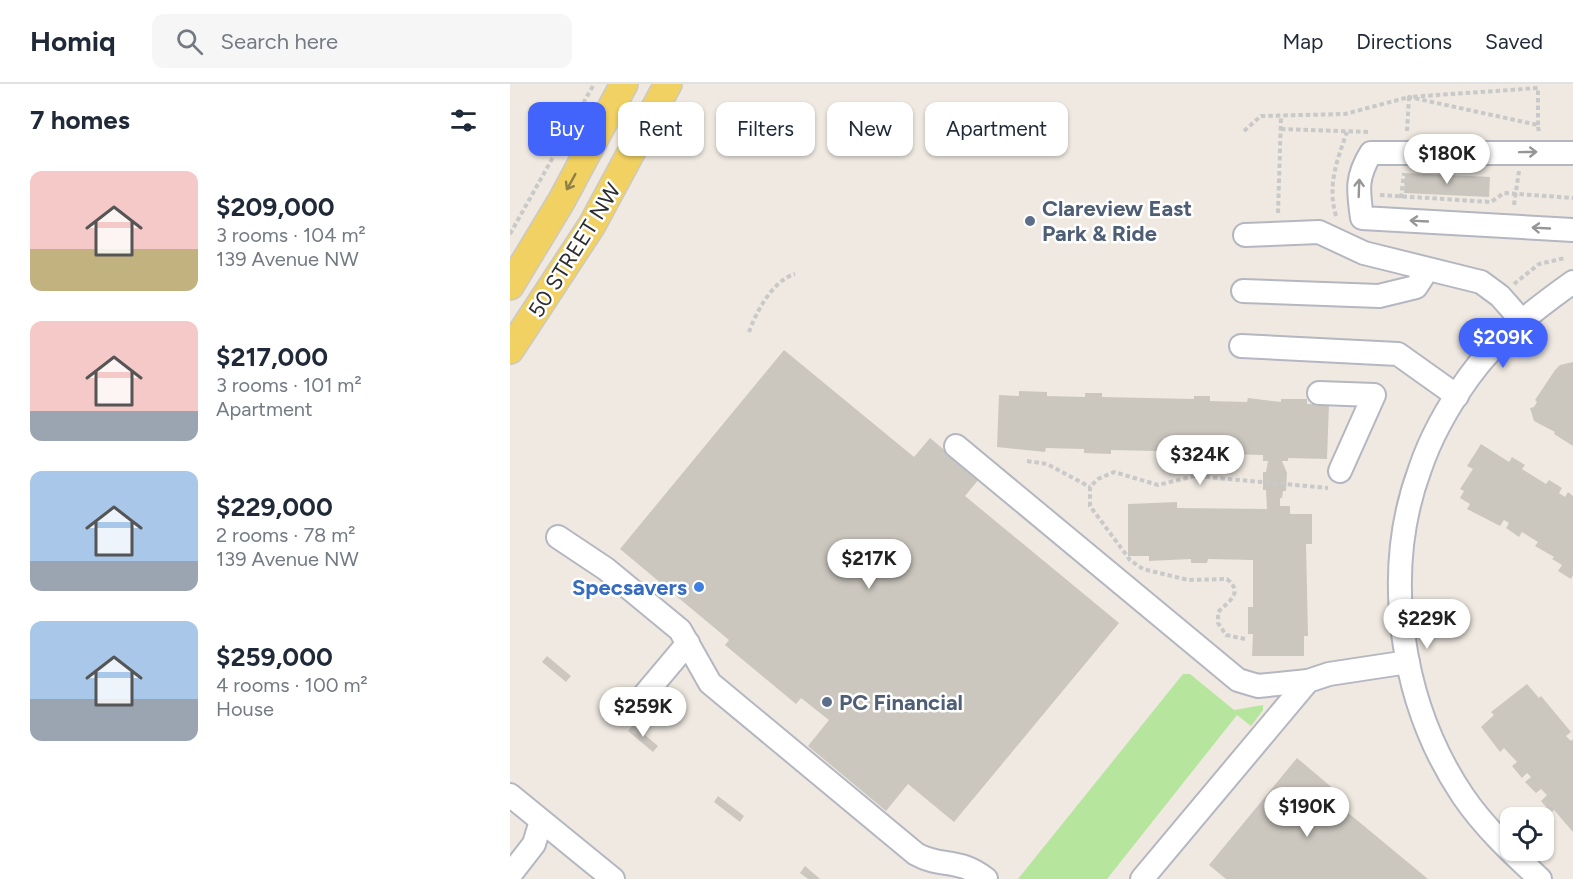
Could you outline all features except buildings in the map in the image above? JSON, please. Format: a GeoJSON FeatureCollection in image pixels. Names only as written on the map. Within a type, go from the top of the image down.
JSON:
{"type":"FeatureCollection","features":[{"type":"Feature","properties":{"kind":"main road","name":"50 STREET NW"},"geometry":{"type":"LineString","coordinates":[[603,102],[624,84]]}},
{"type":"Feature","properties":{"kind":"main road","name":"50 STREET NW"},"geometry":{"type":"LineString","coordinates":[[510,351],[592,225],[668,84]]}},
{"type":"Feature","properties":{"kind":"main road","name":"50 STREET NW"},"geometry":{"type":"LineString","coordinates":[[510,286],[574,156]]}},
{"type":"Feature","properties":{"kind":"street"},"geometry":{"type":"LineString","coordinates":[[1573,153],[1371,153],[1360,170],[1359,199],[1362,218],[1573,230]]}},
{"type":"Feature","properties":{"kind":"street"},"geometry":{"type":"LineString","coordinates":[[1245,235],[1319,232],[1364,253],[1481,282],[1500,296],[1522,321]]}},
{"type":"Feature","properties":{"kind":"street"},"geometry":{"type":"LineString","coordinates":[[1243,291],[1379,296],[1416,287],[1427,270]]}},
{"type":"Feature","properties":{"kind":"street"},"geometry":{"type":"LineString","coordinates":[[1540,879],[1479,818],[1448,771],[1424,721],[1408,662],[1400,591],[1406,524],[1419,470],[1434,434],[1457,396],[1488,355],[1522,321],[1573,282]]}},
{"type":"Feature","properties":{"kind":"street"},"geometry":{"type":"LineString","coordinates":[[1241,346],[1398,354],[1457,396]]}},
{"type":"Feature","properties":{"kind":"street"},"geometry":{"type":"LineString","coordinates":[[1319,393],[1374,395],[1339,480]]}},
{"type":"Feature","properties":{"kind":"street"},"geometry":{"type":"LineString","coordinates":[[956,446],[1238,680],[1258,686],[1308,681],[1329,674],[1408,662]]}},
{"type":"Feature","properties":{"kind":"street"},"geometry":{"type":"LineString","coordinates":[[558,537],[606,568],[680,630],[710,683],[916,854],[932,860],[965,866],[986,879]]}},
{"type":"Feature","properties":{"kind":"street"},"geometry":{"type":"LineString","coordinates":[[630,712],[688,643]]}},
{"type":"Feature","properties":{"kind":"street"},"geometry":{"type":"LineString","coordinates":[[1142,879],[1308,681]]}},
{"type":"Feature","properties":{"kind":"street"},"geometry":{"type":"LineString","coordinates":[[510,795],[613,879]]}},
{"type":"Feature","properties":{"kind":"street"},"geometry":{"type":"LineString","coordinates":[[510,875],[534,844],[541,821]]}},
{"type":"Feature","properties":{"kind":"path"},"geometry":{"type":"LineString","coordinates":[[594,84],[597,102]]}},
{"type":"Feature","properties":{"kind":"path"},"geometry":{"type":"LineString","coordinates":[[1244,131],[1261,116],[1345,114],[1409,97],[1538,88],[1539,134]]}},
{"type":"Feature","properties":{"kind":"path"},"geometry":{"type":"LineString","coordinates":[[1409,97],[1538,125]]}},
{"type":"Feature","properties":{"kind":"path"},"geometry":{"type":"LineString","coordinates":[[1395,132],[1407,131],[1409,97]]}},
{"type":"Feature","properties":{"kind":"path"},"geometry":{"type":"LineString","coordinates":[[1278,214],[1281,117]]}},
{"type":"Feature","properties":{"kind":"path"},"geometry":{"type":"LineString","coordinates":[[1281,129],[1371,132]]}},
{"type":"Feature","properties":{"kind":"path"},"geometry":{"type":"LineString","coordinates":[[510,234],[564,156]]}},
{"type":"Feature","properties":{"kind":"path"},"geometry":{"type":"LineString","coordinates":[[1401,202],[1404,166]]}},
{"type":"Feature","properties":{"kind":"path"},"geometry":{"type":"LineString","coordinates":[[1514,205],[1520,167]]}},
{"type":"Feature","properties":{"kind":"path"},"geometry":{"type":"LineString","coordinates":[[1380,195],[1491,202],[1504,193],[1573,198]]}},
{"type":"Feature","properties":{"kind":"path"},"geometry":{"type":"LineString","coordinates":[[1513,285],[1539,264],[1564,258]]}},
{"type":"Feature","properties":{"kind":"path"},"geometry":{"type":"LineString","coordinates":[[749,332],[758,309],[784,277],[795,274]]}},
{"type":"Feature","properties":{"kind":"path"},"geometry":{"type":"LineString","coordinates":[[1027,461],[1047,464],[1090,487]]}},
{"type":"Feature","properties":{"kind":"path"},"geometry":{"type":"LineString","coordinates":[[1245,639],[1226,634],[1218,623],[1218,612],[1233,600],[1234,585],[1227,579],[1188,580],[1143,569],[1130,560],[1090,506],[1090,487],[1098,479],[1114,472],[1158,485],[1195,476],[1339,480]]}},
{"type":"Feature","properties":{"kind":"green space"},"geometry":{"type":"Polygon","coordinates":[[[1183,674],[1190,674],[1234,710],[1263,705],[1263,710],[1251,726],[1237,715],[1107,879],[1018,879],[1183,674]]]}},
{"type":"Feature","properties":{"kind":"place","name":"Clareview East Park & Ride"},"geometry":{"type":"Point","coordinates":[1030,221]}},
{"type":"Feature","properties":{"kind":"place","name":"Specsavers"},"geometry":{"type":"Point","coordinates":[699,587]}},
{"type":"Feature","properties":{"kind":"place","name":"PC Financial"},"geometry":{"type":"Point","coordinates":[827,702]}}]}
